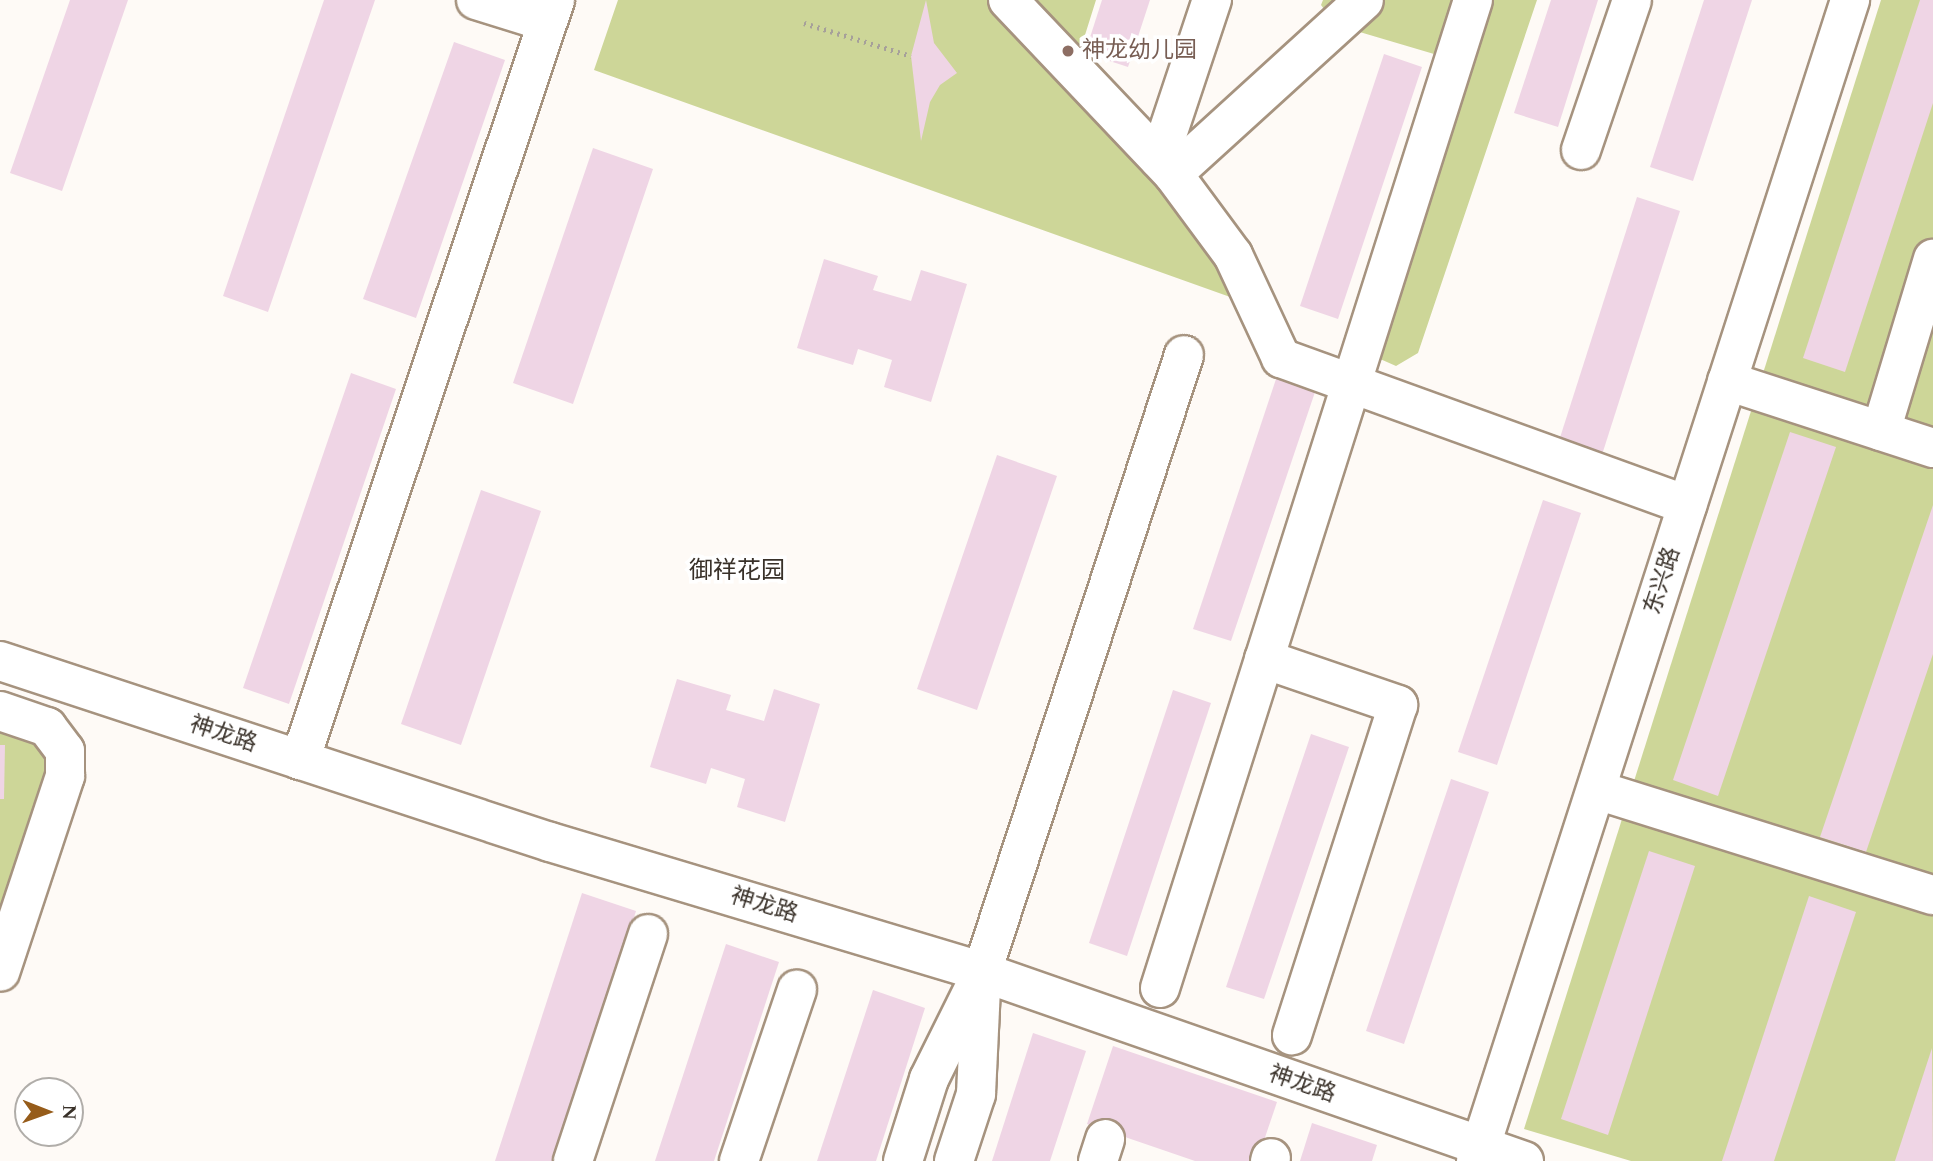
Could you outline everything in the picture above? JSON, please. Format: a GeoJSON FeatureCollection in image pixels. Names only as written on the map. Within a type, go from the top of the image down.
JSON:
{"type":"FeatureCollection","features":[{"type":"Feature","properties":{"kind":"street"},"geometry":{"type":"LineString","coordinates":[[300,760],[551,11],[476,0]]}},
{"type":"Feature","properties":{"kind":"street"},"geometry":{"type":"LineString","coordinates":[[1007,0],[1166,166],[1233,255],[1281,358],[1687,505]]}},
{"type":"Feature","properties":{"kind":"street"},"geometry":{"type":"LineString","coordinates":[[1166,166],[1212,0]]}},
{"type":"Feature","properties":{"kind":"street"},"geometry":{"type":"LineString","coordinates":[[1166,166],[1364,0]]}},
{"type":"Feature","properties":{"kind":"street"},"geometry":{"type":"LineString","coordinates":[[1160,988],[1473,0]]}},
{"type":"Feature","properties":{"kind":"street"},"geometry":{"type":"LineString","coordinates":[[1581,150],[1632,0]]}},
{"type":"Feature","properties":{"kind":"street","name":"东兴路"},"geometry":{"type":"LineString","coordinates":[[1479,1154],[1850,0]]}},
{"type":"Feature","properties":{"kind":"street"},"geometry":{"type":"LineString","coordinates":[[1881,431],[1933,259]]}},
{"type":"Feature","properties":{"kind":"street"},"geometry":{"type":"LineString","coordinates":[[903,1161],[929,1079],[982,972],[1184,355]]}},
{"type":"Feature","properties":{"kind":"street"},"geometry":{"type":"LineString","coordinates":[[1727,381],[1933,448]]}},
{"type":"Feature","properties":{"kind":"street"},"geometry":{"type":"LineString","coordinates":[[1264,659],[1398,705],[1292,1035]]}},
{"type":"Feature","properties":{"kind":"street","name":"神龙路"},"geometry":{"type":"LineString","coordinates":[[0,661],[550,842],[982,972],[1479,1154],[1524,1161]]}},
{"type":"Feature","properties":{"kind":"street"},"geometry":{"type":"LineString","coordinates":[[0,711],[47,727],[65,751],[65,776],[0,971]]}},
{"type":"Feature","properties":{"kind":"street"},"geometry":{"type":"LineString","coordinates":[[1597,790],[1933,895]]}},
{"type":"Feature","properties":{"kind":"street"},"geometry":{"type":"LineString","coordinates":[[573,1161],[648,934]]}},
{"type":"Feature","properties":{"kind":"street"},"geometry":{"type":"LineString","coordinates":[[954,1161],[976,1094],[982,972]]}},
{"type":"Feature","properties":{"kind":"street"},"geometry":{"type":"LineString","coordinates":[[739,1161],[797,990]]}},
{"type":"Feature","properties":{"kind":"path"},"geometry":{"type":"LineString","coordinates":[[804,23],[911,55]]}},
{"type":"Feature","properties":{"kind":"green space"},"geometry":{"type":"Polygon","coordinates":[[[618,0],[1096,0],[1074,70],[1261,308],[594,70],[618,0]]]}},
{"type":"Feature","properties":{"kind":"green space"},"geometry":{"type":"Polygon","coordinates":[[[1323,0],[1537,0],[1418,353],[1396,366],[1362,351],[1448,79],[1434,54],[1336,25],[1321,5],[1323,0]]]}},
{"type":"Feature","properties":{"kind":"green space"},"geometry":{"type":"Polygon","coordinates":[[[1881,0],[1933,0],[1933,1161],[1631,1161],[1524,1129],[1881,0]]]}},
{"type":"Feature","properties":{"kind":"green space"},"geometry":{"type":"Polygon","coordinates":[[[0,711],[65,751],[0,971],[0,711]]]}},
{"type":"Feature","properties":{"kind":"building"},"geometry":{"type":"Polygon","coordinates":[[[70,0],[128,0],[62,191],[10,173],[70,0]]]}},
{"type":"Feature","properties":{"kind":"building"},"geometry":{"type":"Polygon","coordinates":[[[324,0],[375,0],[268,312],[223,296],[324,0]]]}},
{"type":"Feature","properties":{"kind":"building"},"geometry":{"type":"Polygon","coordinates":[[[926,0],[934,43],[957,73],[940,85],[930,102],[921,141],[911,56],[926,0]]]}},
{"type":"Feature","properties":{"kind":"building"},"geometry":{"type":"Polygon","coordinates":[[[1102,0],[1150,0],[1128,67],[1085,53],[1102,0]]]}},
{"type":"Feature","properties":{"kind":"building"},"geometry":{"type":"Polygon","coordinates":[[[1551,0],[1598,0],[1558,127],[1514,113],[1551,0]]]}},
{"type":"Feature","properties":{"kind":"building"},"geometry":{"type":"Polygon","coordinates":[[[1704,0],[1752,0],[1693,181],[1650,167],[1704,0]]]}},
{"type":"Feature","properties":{"kind":"building"},"geometry":{"type":"Polygon","coordinates":[[[1920,0],[1933,0],[1933,103],[1845,372],[1803,358],[1920,0]]]}},
{"type":"Feature","properties":{"kind":"building"},"geometry":{"type":"Polygon","coordinates":[[[454,42],[505,60],[416,318],[363,299],[454,42]]]}},
{"type":"Feature","properties":{"kind":"building"},"geometry":{"type":"Polygon","coordinates":[[[1384,54],[1422,67],[1338,319],[1300,306],[1384,54]]]}},
{"type":"Feature","properties":{"kind":"building"},"geometry":{"type":"Polygon","coordinates":[[[593,148],[653,169],[573,404],[513,383],[593,148]]]}},
{"type":"Feature","properties":{"kind":"building"},"geometry":{"type":"Polygon","coordinates":[[[1637,197],[1680,211],[1600,461],[1557,447],[1637,197]]]}},
{"type":"Feature","properties":{"kind":"building"},"geometry":{"type":"Polygon","coordinates":[[[824,259],[878,276],[873,290],[911,301],[921,270],[967,284],[931,402],[884,387],[892,360],[858,349],[853,365],[797,348],[824,259]]]}},
{"type":"Feature","properties":{"kind":"building"},"geometry":{"type":"Polygon","coordinates":[[[351,373],[396,389],[289,704],[243,688],[351,373]]]}},
{"type":"Feature","properties":{"kind":"building"},"geometry":{"type":"Polygon","coordinates":[[[1277,376],[1316,389],[1231,641],[1193,629],[1277,376]]]}},
{"type":"Feature","properties":{"kind":"building"},"geometry":{"type":"Polygon","coordinates":[[[1790,432],[1836,447],[1718,796],[1673,780],[1790,432]]]}},
{"type":"Feature","properties":{"kind":"building"},"geometry":{"type":"Polygon","coordinates":[[[997,455],[1057,476],[977,710],[917,689],[997,455]]]}},
{"type":"Feature","properties":{"kind":"building"},"geometry":{"type":"Polygon","coordinates":[[[481,490],[541,511],[461,745],[401,724],[481,490]]]}},
{"type":"Feature","properties":{"kind":"building"},"geometry":{"type":"Polygon","coordinates":[[[1543,500],[1581,513],[1497,765],[1458,752],[1543,500]]]}},
{"type":"Feature","properties":{"kind":"building"},"geometry":{"type":"Polygon","coordinates":[[[1933,505],[1933,654],[1866,852],[1820,837],[1933,505]]]}},
{"type":"Feature","properties":{"kind":"building"},"geometry":{"type":"Polygon","coordinates":[[[677,679],[731,695],[726,710],[764,721],[774,689],[820,704],[785,822],[737,807],[745,779],[711,768],[706,784],[650,767],[677,679]]]}},
{"type":"Feature","properties":{"kind":"building"},"geometry":{"type":"Polygon","coordinates":[[[1173,690],[1211,703],[1127,956],[1089,943],[1173,690]]]}},
{"type":"Feature","properties":{"kind":"building"},"geometry":{"type":"Polygon","coordinates":[[[1311,734],[1349,747],[1264,999],[1226,987],[1311,734]]]}},
{"type":"Feature","properties":{"kind":"building"},"geometry":{"type":"Polygon","coordinates":[[[0,745],[5,745],[4,799],[0,799],[0,745]]]}},
{"type":"Feature","properties":{"kind":"building"},"geometry":{"type":"Polygon","coordinates":[[[1451,779],[1489,792],[1404,1044],[1366,1031],[1451,779]]]}},
{"type":"Feature","properties":{"kind":"building"},"geometry":{"type":"Polygon","coordinates":[[[1649,851],[1695,866],[1608,1135],[1561,1119],[1649,851]]]}},
{"type":"Feature","properties":{"kind":"building"},"geometry":{"type":"Polygon","coordinates":[[[582,893],[636,911],[554,1161],[495,1161],[582,893]]]}},
{"type":"Feature","properties":{"kind":"building"},"geometry":{"type":"Polygon","coordinates":[[[1809,896],[1856,912],[1774,1161],[1722,1161],[1809,896]]]}},
{"type":"Feature","properties":{"kind":"building"},"geometry":{"type":"Polygon","coordinates":[[[726,944],[779,962],[714,1161],[655,1161],[726,944]]]}},
{"type":"Feature","properties":{"kind":"building"},"geometry":{"type":"Polygon","coordinates":[[[873,990],[925,1008],[876,1161],[817,1161],[873,990]]]}},
{"type":"Feature","properties":{"kind":"building"},"geometry":{"type":"Polygon","coordinates":[[[1033,1033],[1086,1051],[1050,1161],[992,1161],[1033,1033]]]}},
{"type":"Feature","properties":{"kind":"building"},"geometry":{"type":"Polygon","coordinates":[[[1113,1046],[1277,1102],[1257,1161],[1195,1161],[1087,1124],[1113,1046]]]}},
{"type":"Feature","properties":{"kind":"building"},"geometry":{"type":"Polygon","coordinates":[[[1932,1048],[1933,1161],[1895,1161],[1932,1048]]]}},
{"type":"Feature","properties":{"kind":"building"},"geometry":{"type":"Polygon","coordinates":[[[1312,1123],[1377,1145],[1372,1161],[1300,1161],[1312,1123]]]}},
{"type":"Feature","properties":{"kind":"place","name":"神龙幼儿园"},"geometry":{"type":"Point","coordinates":[1068,51]}},
{"type":"Feature","properties":{"kind":"district","name":"御祥花园"},"geometry":{"type":"Point","coordinates":[737,572]}}]}
